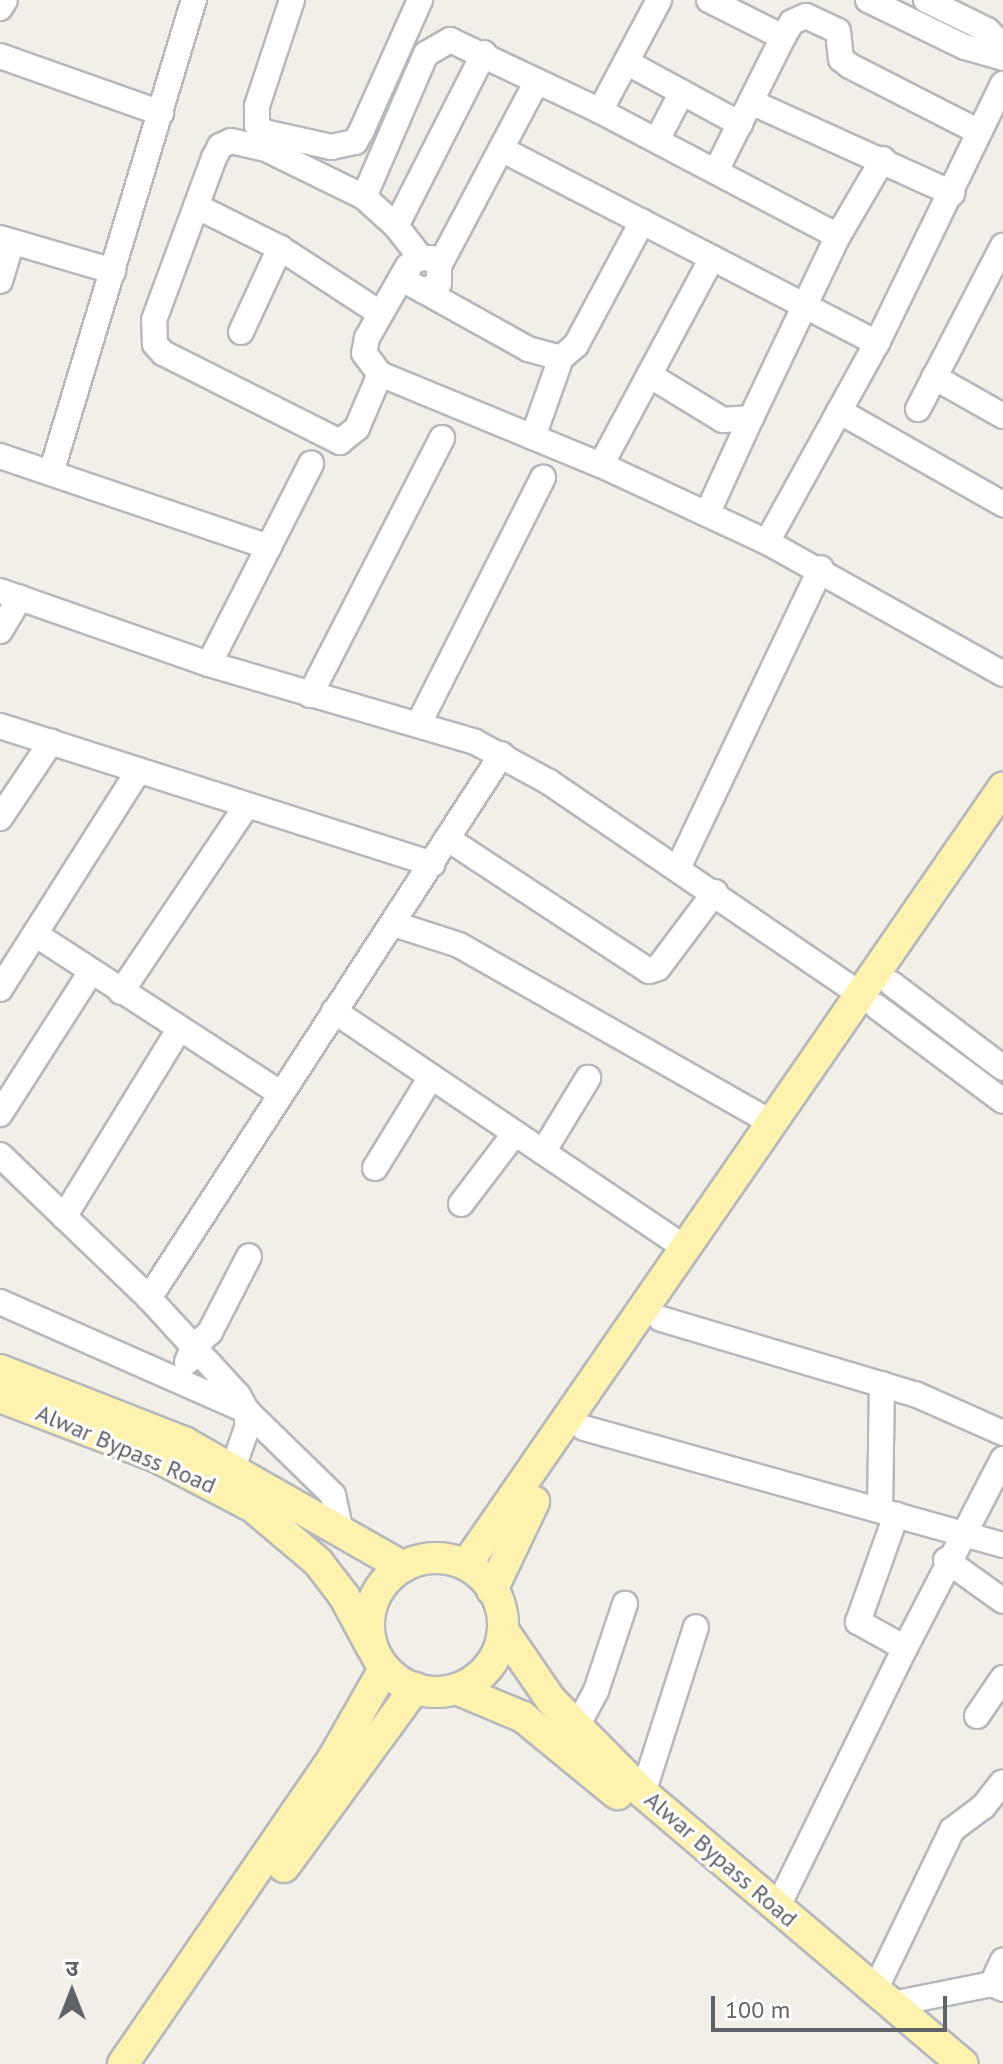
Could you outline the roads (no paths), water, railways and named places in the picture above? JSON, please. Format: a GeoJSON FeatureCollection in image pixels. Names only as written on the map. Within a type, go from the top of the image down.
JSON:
{"type":"FeatureCollection","features":[{"type":"Feature","properties":{"kind":"main road"},"geometry":{"type":"LineString","coordinates":[[492,1590],[529,1509],[661,1319],[876,995],[1003,788]]}},
{"type":"Feature","properties":{"kind":"main road"},"geometry":{"type":"LineString","coordinates":[[466,1565],[772,1123],[876,995],[1003,822]]}},
{"type":"Feature","properties":{"kind":"main road","name":"Alwar Bypass Road"},"geometry":{"type":"LineString","coordinates":[[0,1370],[184,1442],[340,1528],[403,1567]]}},
{"type":"Feature","properties":{"kind":"main road","name":"Alwar Bypass Road"},"geometry":{"type":"LineString","coordinates":[[0,1397],[157,1457],[253,1507],[318,1562],[344,1596],[378,1659]]}},
{"type":"Feature","properties":{"kind":"main road"},"geometry":{"type":"LineString","coordinates":[[424,1559],[466,1565],[492,1590],[503,1630],[496,1656],[480,1676],[456,1689],[415,1688],[378,1659],[368,1625],[372,1602],[385,1582],[403,1567],[424,1559]]}},
{"type":"Feature","properties":{"kind":"main road","name":"Alwar Bypass Road"},"geometry":{"type":"LineString","coordinates":[[503,1630],[535,1680],[576,1728],[643,1793],[963,2064]]}},
{"type":"Feature","properties":{"kind":"main road"},"geometry":{"type":"LineString","coordinates":[[123,2064],[327,1767],[378,1659]]}},
{"type":"Feature","properties":{"kind":"main road"},"geometry":{"type":"LineString","coordinates":[[148,2064],[357,1762],[415,1688]]}},
{"type":"Feature","properties":{"kind":"main road","name":"Alwar Bypass Road"},"geometry":{"type":"LineString","coordinates":[[456,1689],[498,1704],[549,1736],[935,2064]]}},
{"type":"Feature","properties":{"kind":"street"},"geometry":{"type":"LineString","coordinates":[[0,8],[5,0]]}},
{"type":"Feature","properties":{"kind":"street"},"geometry":{"type":"LineString","coordinates":[[51,473],[194,0]]}},
{"type":"Feature","properties":{"kind":"street"},"geometry":{"type":"LineString","coordinates":[[292,0],[257,106],[257,125],[264,132],[331,147],[345,147],[361,132],[420,0]]}},
{"type":"Feature","properties":{"kind":"street"},"geometry":{"type":"LineString","coordinates":[[600,111],[659,0]]}},
{"type":"Feature","properties":{"kind":"street"},"geometry":{"type":"LineString","coordinates":[[709,0],[783,37]]}},
{"type":"Feature","properties":{"kind":"street"},"geometry":{"type":"LineString","coordinates":[[868,0],[965,47],[1000,56],[999,42],[987,30],[926,0]]}},
{"type":"Feature","properties":{"kind":"street"},"geometry":{"type":"LineString","coordinates":[[716,171],[783,37],[792,22],[806,16],[838,31],[841,59],[850,66],[979,132]]}},
{"type":"Feature","properties":{"kind":"street"},"geometry":{"type":"LineString","coordinates":[[364,197],[426,54],[450,40],[484,53],[600,111],[838,236]]}},
{"type":"Feature","properties":{"kind":"street"},"geometry":{"type":"LineString","coordinates":[[396,226],[484,53]]}},
{"type":"Feature","properties":{"kind":"street"},"geometry":{"type":"LineString","coordinates":[[0,56],[161,113]]}},
{"type":"Feature","properties":{"kind":"street"},"geometry":{"type":"LineString","coordinates":[[626,62],[682,92],[883,159],[952,193]]}},
{"type":"Feature","properties":{"kind":"street"},"geometry":{"type":"LineString","coordinates":[[537,81],[503,150],[422,263],[378,312],[364,353],[380,374],[601,465],[821,568],[1003,674]]}},
{"type":"Feature","properties":{"kind":"street"},"geometry":{"type":"LineString","coordinates":[[767,542],[877,343],[1003,84]]}},
{"type":"Feature","properties":{"kind":"street"},"geometry":{"type":"LineString","coordinates":[[657,140],[682,92]]}},
{"type":"Feature","properties":{"kind":"street"},"geometry":{"type":"LineString","coordinates":[[380,374],[357,428],[340,442],[163,353],[155,344],[154,320],[220,146],[231,141],[266,149],[364,197],[396,226],[439,283],[424,291],[528,349],[561,358]]}},
{"type":"Feature","properties":{"kind":"street"},"geometry":{"type":"LineString","coordinates":[[503,150],[877,343]]}},
{"type":"Feature","properties":{"kind":"street"},"geometry":{"type":"LineString","coordinates":[[707,514],[838,236],[883,159]]}},
{"type":"Feature","properties":{"kind":"street"},"geometry":{"type":"LineString","coordinates":[[196,206],[280,248],[378,312]]}},
{"type":"Feature","properties":{"kind":"street"},"geometry":{"type":"LineString","coordinates":[[533,437],[561,358],[576,345],[642,222]]}},
{"type":"Feature","properties":{"kind":"street"},"geometry":{"type":"LineString","coordinates":[[0,281],[6,240],[113,271]]}},
{"type":"Feature","properties":{"kind":"street"},"geometry":{"type":"LineString","coordinates":[[918,409],[934,377],[995,279],[1003,246]]}},
{"type":"Feature","properties":{"kind":"street"},"geometry":{"type":"LineString","coordinates":[[241,332],[280,248]]}},
{"type":"Feature","properties":{"kind":"street"},"geometry":{"type":"LineString","coordinates":[[601,465],[712,258]]}},
{"type":"Feature","properties":{"kind":"street"},"geometry":{"type":"LineString","coordinates":[[649,375],[723,420],[751,418]]}},
{"type":"Feature","properties":{"kind":"street"},"geometry":{"type":"LineString","coordinates":[[934,377],[1003,416]]}},
{"type":"Feature","properties":{"kind":"street"},"geometry":{"type":"LineString","coordinates":[[839,411],[1003,504]]}},
{"type":"Feature","properties":{"kind":"street"},"geometry":{"type":"LineString","coordinates":[[310,695],[442,438]]}},
{"type":"Feature","properties":{"kind":"street"},"geometry":{"type":"LineString","coordinates":[[0,456],[269,547]]}},
{"type":"Feature","properties":{"kind":"street"},"geometry":{"type":"LineString","coordinates":[[209,664],[311,464]]}},
{"type":"Feature","properties":{"kind":"street"},"geometry":{"type":"LineString","coordinates":[[419,723],[543,477]]}},
{"type":"Feature","properties":{"kind":"street"},"geometry":{"type":"LineString","coordinates":[[678,868],[821,568]]}},
{"type":"Feature","properties":{"kind":"street"},"geometry":{"type":"LineString","coordinates":[[0,631],[10,595],[209,664],[310,695],[419,723],[502,754],[876,995],[1003,1068]]}},
{"type":"Feature","properties":{"kind":"street"},"geometry":{"type":"LineString","coordinates":[[0,726],[432,864]]}},
{"type":"Feature","properties":{"kind":"street"},"geometry":{"type":"LineString","coordinates":[[0,818],[51,742]]}},
{"type":"Feature","properties":{"kind":"street"},"geometry":{"type":"LineString","coordinates":[[149,1298],[502,754]]}},
{"type":"Feature","properties":{"kind":"street"},"geometry":{"type":"LineString","coordinates":[[0,989],[139,770]]}},
{"type":"Feature","properties":{"kind":"street"},"geometry":{"type":"LineString","coordinates":[[121,992],[247,805]]}},
{"type":"Feature","properties":{"kind":"street"},"geometry":{"type":"LineString","coordinates":[[448,839],[649,971],[658,968],[715,892]]}},
{"type":"Feature","properties":{"kind":"street"},"geometry":{"type":"LineString","coordinates":[[394,924],[459,945],[772,1123]]}},
{"type":"Feature","properties":{"kind":"street"},"geometry":{"type":"LineString","coordinates":[[35,934],[90,973],[281,1094]]}},
{"type":"Feature","properties":{"kind":"street"},"geometry":{"type":"LineString","coordinates":[[0,1114],[90,973]]}},
{"type":"Feature","properties":{"kind":"street"},"geometry":{"type":"LineString","coordinates":[[876,995],[1003,1101]]}},
{"type":"Feature","properties":{"kind":"street"},"geometry":{"type":"LineString","coordinates":[[334,1011],[686,1248]]}},
{"type":"Feature","properties":{"kind":"street"},"geometry":{"type":"LineString","coordinates":[[64,1217],[179,1029]]}},
{"type":"Feature","properties":{"kind":"street"},"geometry":{"type":"LineString","coordinates":[[375,1168],[431,1077]]}},
{"type":"Feature","properties":{"kind":"street"},"geometry":{"type":"LineString","coordinates":[[543,1152],[588,1078]]}},
{"type":"Feature","properties":{"kind":"street"},"geometry":{"type":"LineString","coordinates":[[461,1204],[515,1133]]}},
{"type":"Feature","properties":{"kind":"street"},"geometry":{"type":"LineString","coordinates":[[3,1167],[64,1217],[149,1298],[247,1411],[333,1495],[340,1528]]}},
{"type":"Feature","properties":{"kind":"street"},"geometry":{"type":"LineString","coordinates":[[179,1379],[193,1347],[210,1332],[249,1256]]}},
{"type":"Feature","properties":{"kind":"street"},"geometry":{"type":"LineString","coordinates":[[0,1302],[247,1411]]}},
{"type":"Feature","properties":{"kind":"street"},"geometry":{"type":"LineString","coordinates":[[661,1319],[882,1384],[1003,1433]]}},
{"type":"Feature","properties":{"kind":"street"},"geometry":{"type":"LineString","coordinates":[[882,1384],[888,1513],[858,1622],[905,1648]]}},
{"type":"Feature","properties":{"kind":"street"},"geometry":{"type":"LineString","coordinates":[[233,1468],[247,1428],[247,1411]]}},
{"type":"Feature","properties":{"kind":"street"},"geometry":{"type":"LineString","coordinates":[[584,1428],[888,1513],[959,1536],[1003,1545]]}},
{"type":"Feature","properties":{"kind":"street"},"geometry":{"type":"LineString","coordinates":[[777,1908],[946,1560],[1003,1459]]}},
{"type":"Feature","properties":{"kind":"street"},"geometry":{"type":"LineString","coordinates":[[946,1560],[1003,1601]]}},
{"type":"Feature","properties":{"kind":"street"},"geometry":{"type":"LineString","coordinates":[[576,1728],[596,1691],[625,1604]]}},
{"type":"Feature","properties":{"kind":"street"},"geometry":{"type":"LineString","coordinates":[[643,1793],[696,1627]]}},
{"type":"Feature","properties":{"kind":"street"},"geometry":{"type":"LineString","coordinates":[[977,1716],[1003,1678]]}},
{"type":"Feature","properties":{"kind":"street"},"geometry":{"type":"LineString","coordinates":[[1002,1783],[983,1807],[952,1830],[884,1997],[997,1986],[1003,1960]]}}]}
